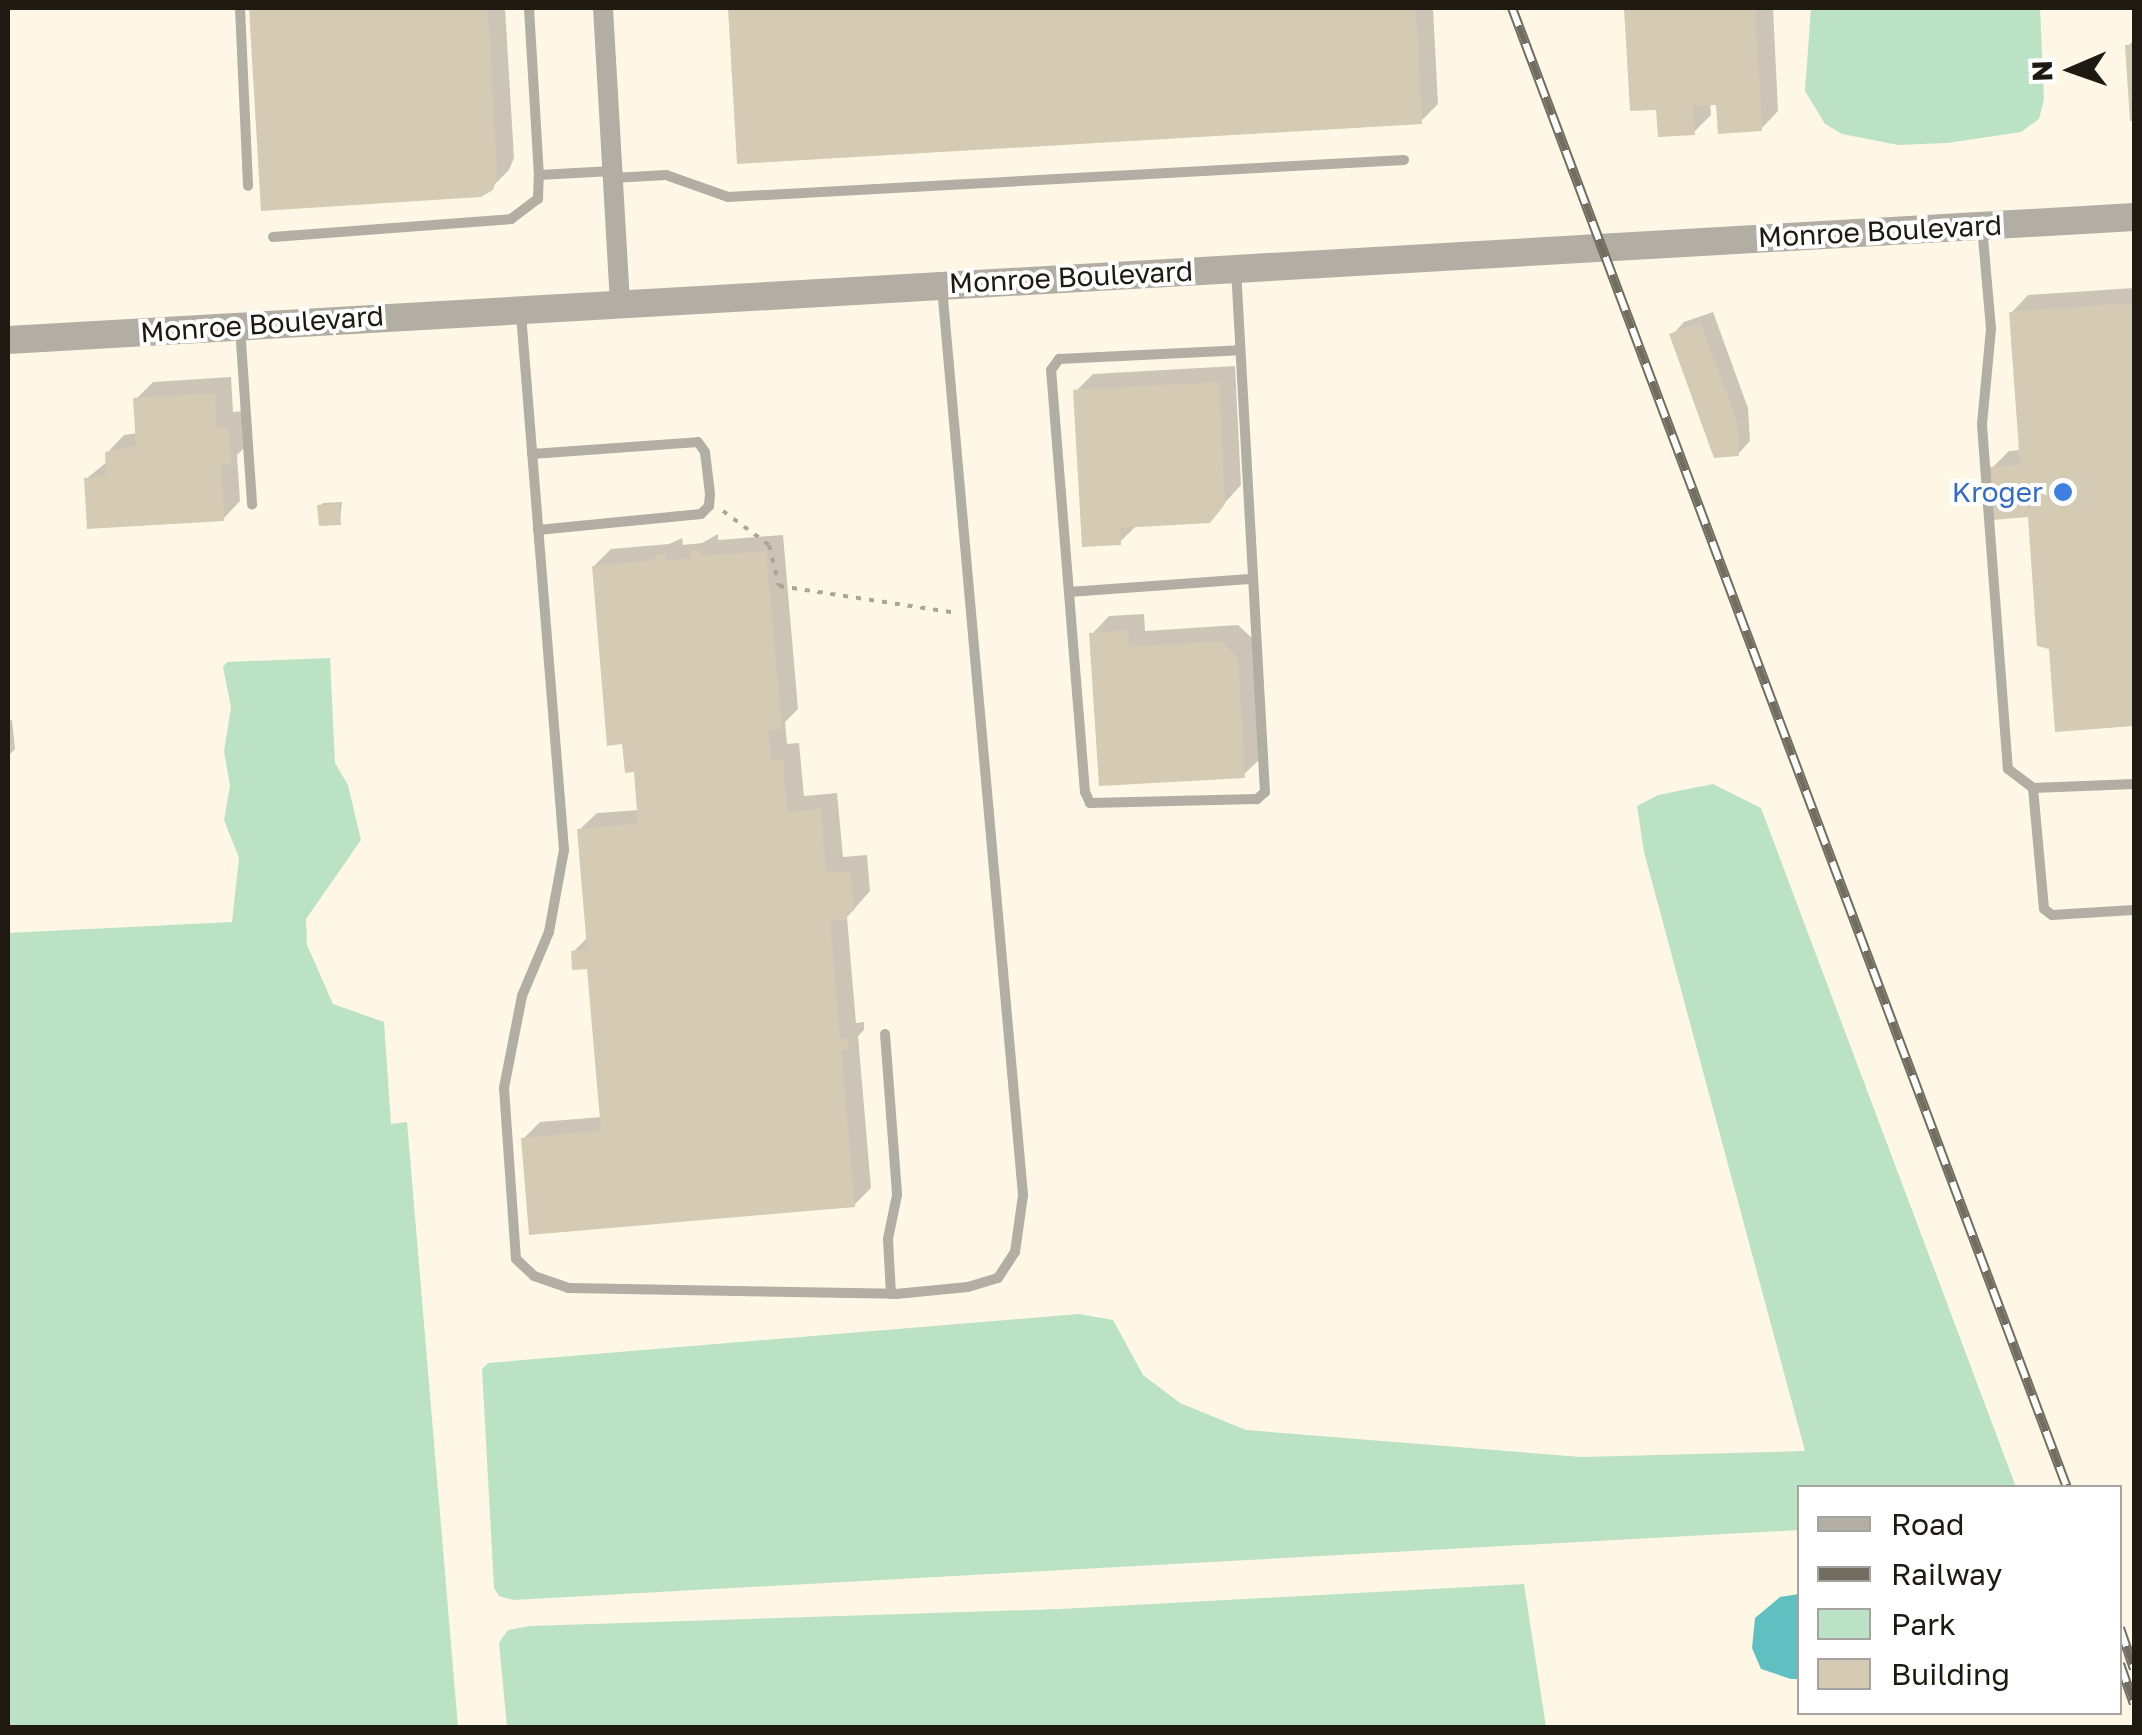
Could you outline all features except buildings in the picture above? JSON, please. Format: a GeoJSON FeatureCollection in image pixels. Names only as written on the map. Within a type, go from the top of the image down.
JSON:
{"type":"FeatureCollection","features":[{"type":"Feature","properties":{"kind":"street"},"geometry":{"type":"LineString","coordinates":[[603,8],[620,302]]}},
{"type":"Feature","properties":{"kind":"street","name":"Monroe Boulevard"},"geometry":{"type":"LineString","coordinates":[[8,340],[2134,217]]}},
{"type":"Feature","properties":{"kind":"lane"},"geometry":{"type":"LineString","coordinates":[[240,8],[248,186]]}},
{"type":"Feature","properties":{"kind":"lane"},"geometry":{"type":"LineString","coordinates":[[273,237],[511,219],[538,199],[540,175],[528,8]]}},
{"type":"Feature","properties":{"kind":"lane"},"geometry":{"type":"LineString","coordinates":[[540,175],[666,175],[728,197],[1404,160]]}},
{"type":"Feature","properties":{"kind":"lane"},"geometry":{"type":"LineString","coordinates":[[1982,225],[1991,328],[1982,424],[2008,769],[2034,788],[2134,784]]}},
{"type":"Feature","properties":{"kind":"lane"},"geometry":{"type":"LineString","coordinates":[[1236,268],[1240,350],[1250,579],[1265,792],[1257,799],[1090,803],[1085,792],[1051,370],[1059,359],[1240,350]]}},
{"type":"Feature","properties":{"kind":"lane"},"geometry":{"type":"LineString","coordinates":[[520,308],[564,850],[549,932],[522,996],[504,1088],[516,1259],[534,1276],[568,1288],[891,1294],[968,1288],[998,1278],[1015,1252],[1023,1195],[942,285]]}},
{"type":"Feature","properties":{"kind":"lane"},"geometry":{"type":"LineString","coordinates":[[240,326],[252,505]]}},
{"type":"Feature","properties":{"kind":"lane"},"geometry":{"type":"LineString","coordinates":[[532,454],[698,442],[705,452],[709,506],[701,514],[538,530]]}},
{"type":"Feature","properties":{"kind":"lane"},"geometry":{"type":"LineString","coordinates":[[1069,592],[1250,579]]}},
{"type":"Feature","properties":{"kind":"lane"},"geometry":{"type":"LineString","coordinates":[[2034,788],[2044,909],[2052,915],[2134,910]]}},
{"type":"Feature","properties":{"kind":"lane"},"geometry":{"type":"LineString","coordinates":[[885,1034],[898,1195],[888,1239],[891,1294]]}},
{"type":"Feature","properties":{"kind":"path"},"geometry":{"type":"LineString","coordinates":[[709,506],[733,514],[770,545],[779,586],[786,590],[972,615]]}},
{"type":"Feature","properties":{"kind":"green space"},"geometry":{"type":"Polygon","coordinates":[[[1811,8],[2040,8],[2044,99],[2039,119],[2021,132],[1947,143],[1898,145],[1842,134],[1825,124],[1805,91],[1811,8]]]}},
{"type":"Feature","properties":{"kind":"green space"},"geometry":{"type":"Polygon","coordinates":[[[330,658],[335,763],[348,785],[361,840],[306,919],[307,945],[333,1004],[384,1022],[391,1124],[407,1122],[458,1727],[8,1727],[8,933],[232,922],[239,858],[224,820],[230,786],[224,751],[231,707],[223,667],[227,662],[330,658]]]}},
{"type":"Feature","properties":{"kind":"green space"},"geometry":{"type":"Polygon","coordinates":[[[1713,784],[1761,808],[2015,1485],[1797,1485],[1797,1530],[513,1600],[499,1596],[494,1588],[482,1369],[488,1363],[1079,1314],[1113,1320],[1143,1375],[1180,1403],[1246,1430],[1581,1457],[1805,1451],[1644,852],[1637,806],[1658,795],[1713,784]]]}},
{"type":"Feature","properties":{"kind":"green space"},"geometry":{"type":"Polygon","coordinates":[[[1524,1584],[1546,1727],[507,1727],[499,1643],[508,1630],[530,1626],[1060,1609],[1524,1584]]]}},
{"type":"Feature","properties":{"kind":"water"},"geometry":{"type":"Polygon","coordinates":[[[1797,1594],[1797,1679],[1761,1669],[1752,1648],[1755,1618],[1780,1597],[1797,1594]]]}},
{"type":"Feature","properties":{"kind":"railway"},"geometry":{"type":"LineString","coordinates":[[1512,8],[2066,1485]]}},
{"type":"Feature","properties":{"kind":"railway"},"geometry":{"type":"LineString","coordinates":[[2122,1634],[2134,1669]]}},
{"type":"Feature","properties":{"kind":"railway"},"geometry":{"type":"LineString","coordinates":[[2122,1670],[2134,1704]]}},
{"type":"Feature","properties":{"kind":"place","name":"Kroger"},"geometry":{"type":"Point","coordinates":[2063,492]}}]}
